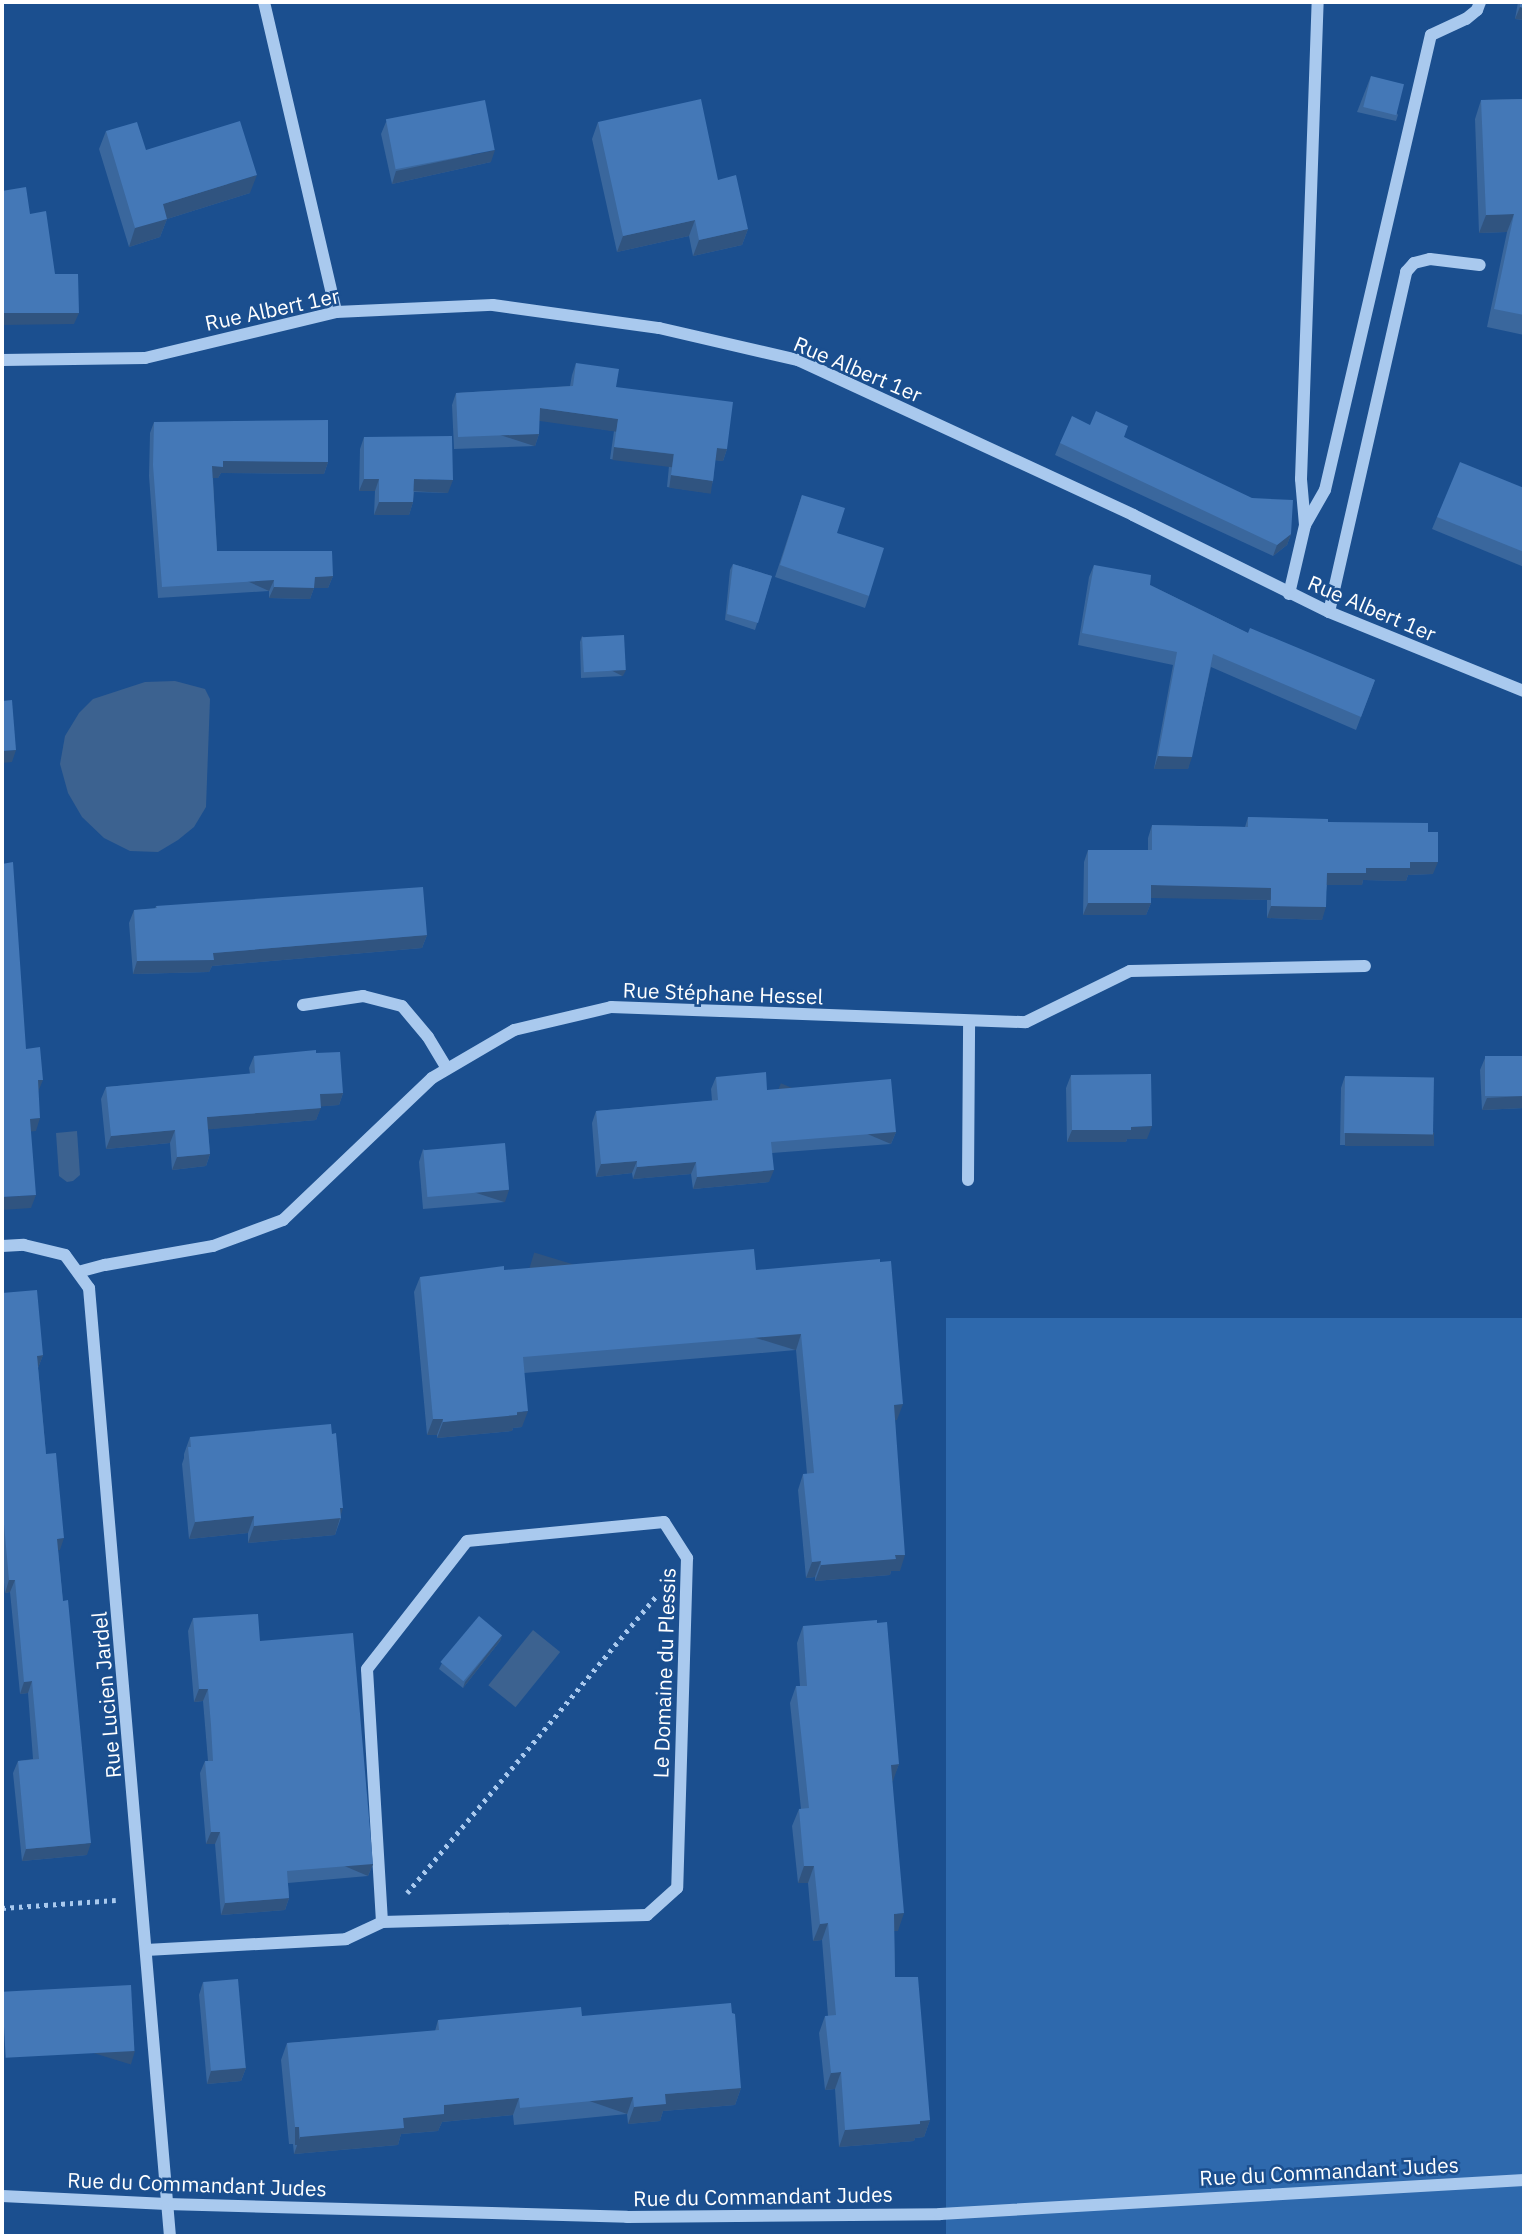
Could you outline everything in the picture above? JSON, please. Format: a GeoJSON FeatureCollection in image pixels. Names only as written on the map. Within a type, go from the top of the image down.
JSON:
{"type":"FeatureCollection","features":[{"type":"Feature","properties":{"kind":"street"},"geometry":{"type":"LineString","coordinates":[[264,2],[336,312]]}},
{"type":"Feature","properties":{"kind":"street"},"geometry":{"type":"LineString","coordinates":[[1305,525],[1301,479],[1318,2]]}},
{"type":"Feature","properties":{"kind":"street"},"geometry":{"type":"LineString","coordinates":[[1289,594],[1305,525],[1325,491],[1431,35],[1466,19],[1477,10],[1480,2]]}},
{"type":"Feature","properties":{"kind":"street"},"geometry":{"type":"LineString","coordinates":[[1329,612],[1406,272],[1414,263],[1430,259],[1479,265]]}},
{"type":"Feature","properties":{"kind":"street","name":"Rue Albert 1er"},"geometry":{"type":"LineString","coordinates":[[2,360],[145,358],[336,312],[493,305],[659,328],[797,360],[1133,515],[1289,594],[1524,691]]}},
{"type":"Feature","properties":{"kind":"street","name":"Rue Stéphane Hessel"},"geometry":{"type":"LineString","coordinates":[[78,1272],[213,1246],[283,1220],[432,1078],[514,1030],[611,1007],[970,1023],[1026,1022],[1130,971],[1365,966]]}},
{"type":"Feature","properties":{"kind":"street"},"geometry":{"type":"LineString","coordinates":[[303,1005],[363,996],[402,1006],[428,1037],[447,1069]]}},
{"type":"Feature","properties":{"kind":"street"},"geometry":{"type":"LineString","coordinates":[[968,1180],[970,1023]]}},
{"type":"Feature","properties":{"kind":"street"},"geometry":{"type":"LineString","coordinates":[[2,1246],[24,1245],[65,1255],[78,1272]]}},
{"type":"Feature","properties":{"kind":"street","name":"Rue Lucien Jardel"},"geometry":{"type":"LineString","coordinates":[[78,1272],[89,1288],[97,1356],[170,2236]]}},
{"type":"Feature","properties":{"kind":"street","name":"Le Domaine du Plessis"},"geometry":{"type":"LineString","coordinates":[[146,1950],[346,1939],[382,1922],[647,1915],[677,1888],[687,1558],[664,1522],[467,1541],[367,1669],[382,1922]]}},
{"type":"Feature","properties":{"kind":"street","name":"Rue du Commandant Judes"},"geometry":{"type":"LineString","coordinates":[[2,2196],[167,2204],[627,2217],[940,2214],[1524,2180]]}},
{"type":"Feature","properties":{"kind":"path"},"geometry":{"type":"LineString","coordinates":[[382,1922],[687,1558]]}},
{"type":"Feature","properties":{"kind":"path"},"geometry":{"type":"LineString","coordinates":[[2,1908],[142,1898]]}},
{"type":"Feature","properties":{"kind":"shaded area"},"geometry":{"type":"Polygon","coordinates":[[[175,681],[205,689],[210,699],[206,807],[194,827],[158,852],[130,851],[104,838],[82,817],[68,793],[60,764],[65,736],[79,713],[93,699],[145,682],[175,681]]]}},
{"type":"Feature","properties":{"kind":"shaded area"},"geometry":{"type":"Polygon","coordinates":[[[77,1131],[80,1175],[67,1182],[59,1176],[56,1133],[77,1131]]]}},
{"type":"Feature","properties":{"kind":"shaded area"},"geometry":{"type":"Polygon","coordinates":[[[946,1318],[1524,1318],[1524,2236],[946,2236],[946,1318]]]}},
{"type":"Feature","properties":{"kind":"shaded area"},"geometry":{"type":"Polygon","coordinates":[[[533,1630],[560,1652],[516,1707],[488,1685],[533,1630]]]}},
{"type":"Feature","properties":{"kind":"building"},"geometry":{"type":"Polygon","coordinates":[[[1371,76],[1404,84],[1396,115],[1363,107],[1371,76]]]}},
{"type":"Feature","properties":{"kind":"building"},"geometry":{"type":"Polygon","coordinates":[[[701,99],[718,180],[736,175],[748,229],[699,240],[695,220],[623,236],[598,122],[701,99]]]}},
{"type":"Feature","properties":{"kind":"building"},"geometry":{"type":"Polygon","coordinates":[[[1524,99],[1524,315],[1494,309],[1514,214],[1486,215],[1481,100],[1524,99]]]}},
{"type":"Feature","properties":{"kind":"building"},"geometry":{"type":"Polygon","coordinates":[[[485,100],[495,150],[396,169],[386,119],[485,100]]]}},
{"type":"Feature","properties":{"kind":"building"},"geometry":{"type":"Polygon","coordinates":[[[240,121],[257,175],[163,204],[167,219],[135,228],[106,131],[137,122],[146,150],[240,121]]]}},
{"type":"Feature","properties":{"kind":"building"},"geometry":{"type":"Polygon","coordinates":[[[26,187],[30,214],[46,211],[55,274],[78,274],[79,313],[2,313],[2,191],[26,187]]]}},
{"type":"Feature","properties":{"kind":"building"},"geometry":{"type":"Polygon","coordinates":[[[576,363],[619,369],[616,387],[733,402],[727,449],[717,448],[713,481],[671,475],[674,454],[614,447],[618,419],[540,408],[539,434],[458,437],[456,393],[573,386],[576,363]]]}},
{"type":"Feature","properties":{"kind":"building"},"geometry":{"type":"Polygon","coordinates":[[[1096,411],[1128,426],[1124,437],[1252,498],[1293,500],[1291,534],[1277,545],[1060,443],[1072,416],[1090,425],[1096,411]]]}},
{"type":"Feature","properties":{"kind":"building"},"geometry":{"type":"Polygon","coordinates":[[[328,420],[328,462],[223,461],[223,467],[212,466],[217,551],[332,551],[333,576],[315,577],[314,588],[274,587],[274,580],[162,587],[153,465],[154,422],[328,420]]]}},
{"type":"Feature","properties":{"kind":"building"},"geometry":{"type":"Polygon","coordinates":[[[452,436],[453,480],[414,479],[413,502],[379,502],[379,479],[364,479],[364,437],[452,436]]]}},
{"type":"Feature","properties":{"kind":"building"},"geometry":{"type":"Polygon","coordinates":[[[1460,462],[1524,488],[1524,552],[1437,517],[1460,462]]]}},
{"type":"Feature","properties":{"kind":"building"},"geometry":{"type":"Polygon","coordinates":[[[802,495],[845,508],[837,533],[884,548],[869,596],[780,565],[802,495]]]}},
{"type":"Feature","properties":{"kind":"building"},"geometry":{"type":"Polygon","coordinates":[[[733,564],[772,576],[758,623],[727,614],[733,564]]]}},
{"type":"Feature","properties":{"kind":"building"},"geometry":{"type":"Polygon","coordinates":[[[1094,565],[1151,575],[1150,585],[1248,633],[1250,628],[1375,680],[1361,717],[1213,654],[1192,757],[1158,756],[1177,652],[1082,633],[1094,565]]]}},
{"type":"Feature","properties":{"kind":"building"},"geometry":{"type":"Polygon","coordinates":[[[624,635],[626,670],[584,672],[582,637],[624,635]]]}},
{"type":"Feature","properties":{"kind":"building"},"geometry":{"type":"Polygon","coordinates":[[[12,700],[16,750],[2,751],[2,701],[12,700]]]}},
{"type":"Feature","properties":{"kind":"building"},"geometry":{"type":"Polygon","coordinates":[[[1248,817],[1328,819],[1328,822],[1428,823],[1428,832],[1438,832],[1438,862],[1410,862],[1410,868],[1366,868],[1366,873],[1327,873],[1326,907],[1271,906],[1271,888],[1151,885],[1151,903],[1088,903],[1088,850],[1152,850],[1152,825],[1248,827],[1248,817]]]}},
{"type":"Feature","properties":{"kind":"building"},"geometry":{"type":"Polygon","coordinates":[[[13,862],[26,1049],[40,1047],[43,1080],[38,1080],[40,1118],[30,1119],[36,1195],[2,1197],[2,864],[13,862]]]}},
{"type":"Feature","properties":{"kind":"building"},"geometry":{"type":"Polygon","coordinates":[[[423,887],[427,935],[213,953],[214,960],[137,961],[134,910],[157,908],[156,906],[423,887]]]}},
{"type":"Feature","properties":{"kind":"building"},"geometry":{"type":"Polygon","coordinates":[[[316,1050],[316,1053],[340,1052],[343,1093],[320,1094],[321,1108],[207,1117],[210,1154],[177,1157],[175,1130],[111,1136],[106,1087],[255,1073],[254,1056],[316,1050]]]}},
{"type":"Feature","properties":{"kind":"building"},"geometry":{"type":"Polygon","coordinates":[[[1485,1056],[1524,1056],[1524,1096],[1485,1096],[1485,1056]]]}},
{"type":"Feature","properties":{"kind":"building"},"geometry":{"type":"Polygon","coordinates":[[[766,1072],[767,1090],[891,1079],[896,1132],[771,1142],[774,1170],[697,1177],[696,1162],[637,1167],[637,1161],[601,1164],[596,1111],[718,1100],[716,1077],[766,1072]]]}},
{"type":"Feature","properties":{"kind":"building"},"geometry":{"type":"Polygon","coordinates":[[[1151,1074],[1152,1126],[1131,1127],[1131,1130],[1072,1130],[1071,1075],[1151,1074]]]}},
{"type":"Feature","properties":{"kind":"building"},"geometry":{"type":"Polygon","coordinates":[[[1345,1076],[1434,1078],[1433,1135],[1344,1133],[1345,1076]]]}},
{"type":"Feature","properties":{"kind":"building"},"geometry":{"type":"Polygon","coordinates":[[[505,1143],[509,1190],[427,1197],[423,1150],[505,1143]]]}},
{"type":"Feature","properties":{"kind":"building"},"geometry":{"type":"Polygon","coordinates":[[[754,1249],[756,1270],[880,1259],[880,1262],[891,1261],[903,1404],[894,1405],[905,1555],[895,1555],[896,1559],[821,1565],[821,1561],[812,1562],[803,1474],[814,1473],[801,1334],[523,1357],[528,1411],[517,1412],[517,1415],[443,1422],[443,1419],[433,1419],[420,1277],[504,1266],[504,1270],[754,1249]]]}},
{"type":"Feature","properties":{"kind":"building"},"geometry":{"type":"Polygon","coordinates":[[[37,1290],[43,1355],[37,1356],[46,1454],[56,1453],[64,1538],[57,1539],[63,1601],[68,1600],[91,1843],[26,1849],[18,1761],[39,1759],[32,1681],[24,1682],[15,1580],[9,1580],[2,1502],[2,1293],[37,1290]]]}},
{"type":"Feature","properties":{"kind":"building"},"geometry":{"type":"Polygon","coordinates":[[[331,1424],[332,1434],[336,1433],[343,1508],[340,1508],[341,1518],[254,1526],[254,1516],[195,1522],[188,1447],[191,1447],[190,1437],[331,1424]]]}},
{"type":"Feature","properties":{"kind":"building"},"geometry":{"type":"Polygon","coordinates":[[[258,1614],[260,1641],[353,1633],[373,1864],[287,1871],[289,1898],[225,1903],[220,1832],[211,1832],[205,1761],[213,1761],[208,1689],[199,1689],[193,1618],[258,1614]]]}},
{"type":"Feature","properties":{"kind":"building"},"geometry":{"type":"Polygon","coordinates":[[[479,1616],[502,1635],[463,1681],[440,1662],[479,1616]]]}},
{"type":"Feature","properties":{"kind":"building"},"geometry":{"type":"Polygon","coordinates":[[[877,1620],[877,1623],[887,1622],[899,1764],[891,1765],[904,1913],[894,1914],[895,1977],[918,1977],[930,2120],[920,2121],[920,2124],[845,2130],[841,2072],[831,2073],[825,2016],[836,2015],[828,1923],[820,1924],[814,1866],[804,1866],[799,1809],[809,1808],[796,1686],[807,1686],[803,1626],[877,1620]]]}},
{"type":"Feature","properties":{"kind":"building"},"geometry":{"type":"Polygon","coordinates":[[[238,1979],[246,2068],[211,2071],[203,1982],[238,1979]]]}},
{"type":"Feature","properties":{"kind":"building"},"geometry":{"type":"Polygon","coordinates":[[[131,1985],[134,2051],[6,2058],[2,1992],[131,1985]]]}},
{"type":"Feature","properties":{"kind":"building"},"geometry":{"type":"Polygon","coordinates":[[[731,2003],[732,2013],[735,2014],[741,2088],[665,2094],[666,2104],[634,2107],[633,2097],[520,2108],[519,2098],[444,2105],[444,2114],[403,2118],[404,2128],[300,2137],[299,2127],[295,2127],[287,2043],[439,2030],[438,2020],[581,2007],[582,2016],[731,2003]]]}}]}
